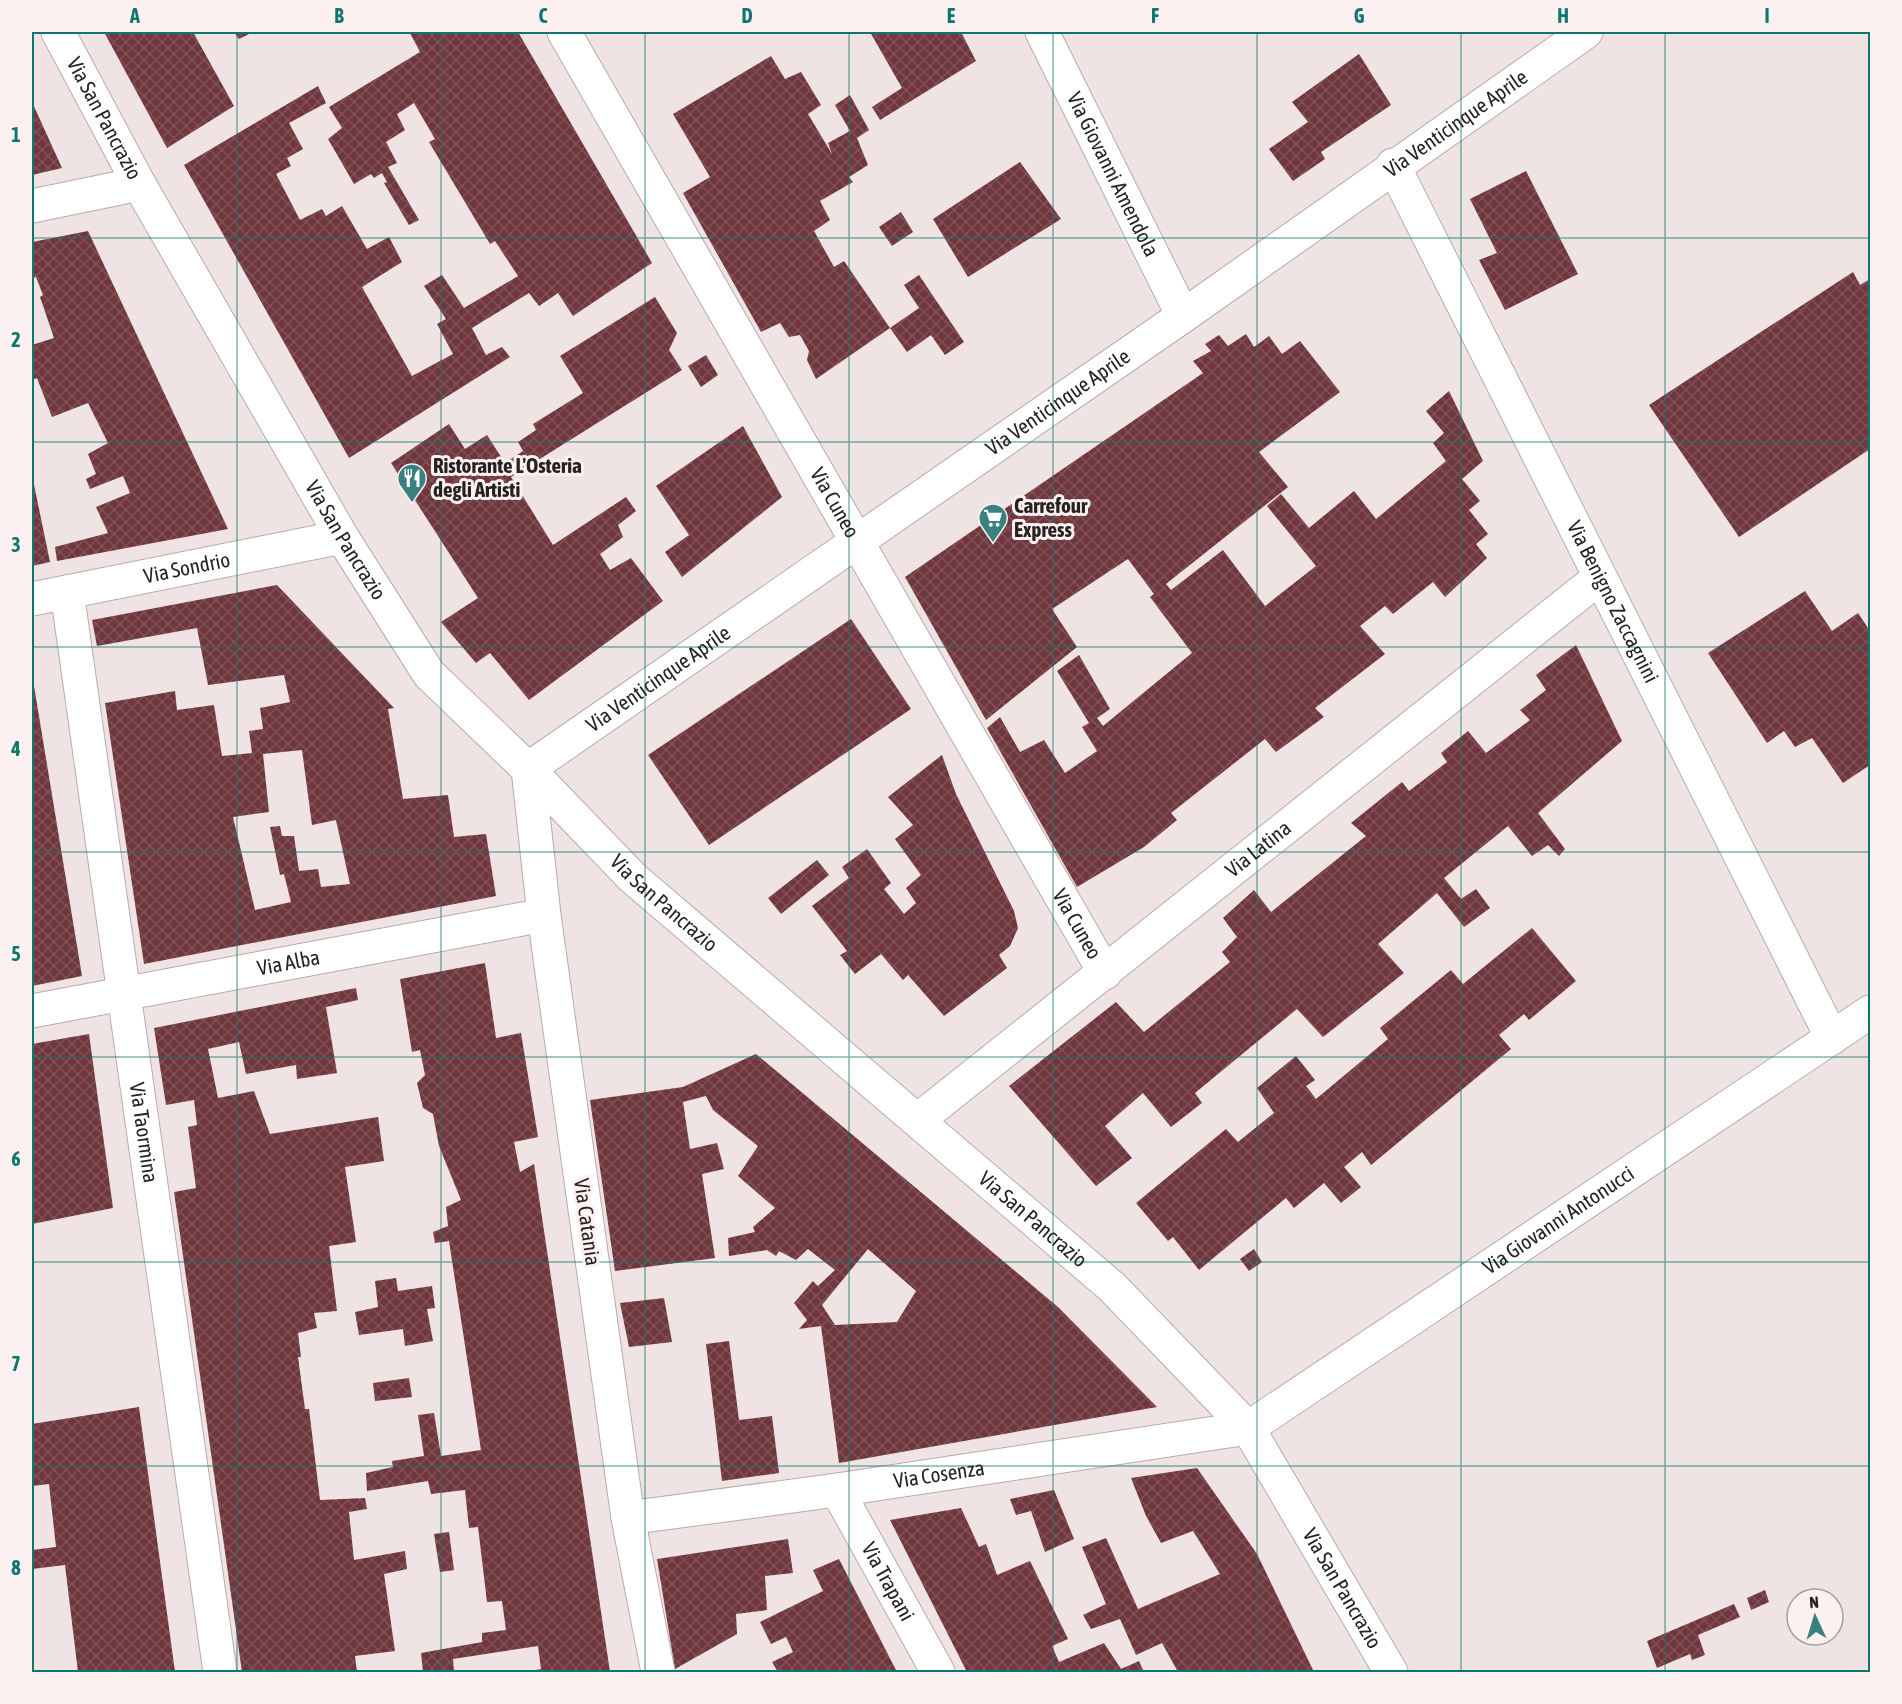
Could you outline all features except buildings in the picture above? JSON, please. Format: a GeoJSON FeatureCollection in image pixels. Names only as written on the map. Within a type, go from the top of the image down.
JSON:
{"type":"FeatureCollection","features":[{"type":"Feature","properties":{"kind":"street","name":"Via San Pancrazio"},"geometry":{"type":"LineString","coordinates":[[58,32],[139,184],[342,537],[429,674],[528,769],[633,878],[1112,1287],[1248,1428],[1391,1672]]}},
{"type":"Feature","properties":{"kind":"street","name":"Via Cuneo"},"geometry":{"type":"LineString","coordinates":[[564,32],[1105,974]]}},
{"type":"Feature","properties":{"kind":"street","name":"Via Giovanni Amendola"},"geometry":{"type":"LineString","coordinates":[[1042,32],[1183,316]]}},
{"type":"Feature","properties":{"kind":"street","name":"Via Venticinque Aprile"},"geometry":{"type":"LineString","coordinates":[[528,769],[1183,316],[1393,165],[1586,32]]}},
{"type":"Feature","properties":{"kind":"street","name":"Via Benigno Zaccagnini"},"geometry":{"type":"LineString","coordinates":[[1393,165],[1832,1038]]}},
{"type":"Feature","properties":{"kind":"street"},"geometry":{"type":"LineString","coordinates":[[32,206],[139,184]]}},
{"type":"Feature","properties":{"kind":"street","name":"Via Sondrio"},"geometry":{"type":"LineString","coordinates":[[32,599],[342,537]]}},
{"type":"Feature","properties":{"kind":"street","name":"Via Latina"},"geometry":{"type":"LineString","coordinates":[[918,1120],[1105,974],[1599,578]]}},
{"type":"Feature","properties":{"kind":"street","name":"Via Taormina"},"geometry":{"type":"LineString","coordinates":[[67,592],[220,1672]]}},
{"type":"Feature","properties":{"kind":"street","name":"Via Catania"},"geometry":{"type":"LineString","coordinates":[[528,769],[544,915],[628,1518],[658,1672]]}},
{"type":"Feature","properties":{"kind":"street","name":"Via Alba"},"geometry":{"type":"LineString","coordinates":[[32,1011],[544,915]]}},
{"type":"Feature","properties":{"kind":"street","name":"Via Giovanni Antonucci"},"geometry":{"type":"LineString","coordinates":[[1248,1428],[1870,1012]]}},
{"type":"Feature","properties":{"kind":"street","name":"Via Cosenza"},"geometry":{"type":"LineString","coordinates":[[628,1518],[837,1490],[1248,1428]]}},
{"type":"Feature","properties":{"kind":"street","name":"Via Trapani"},"geometry":{"type":"LineString","coordinates":[[837,1490],[938,1672]]}},
{"type":"Feature","properties":{"kind":"place","name":"Ristorante L'Osteria degli Artisti"},"geometry":{"type":"Point","coordinates":[412,504]}},
{"type":"Feature","properties":{"kind":"place","name":"Carrefour Express"},"geometry":{"type":"Point","coordinates":[993,544]}}]}
